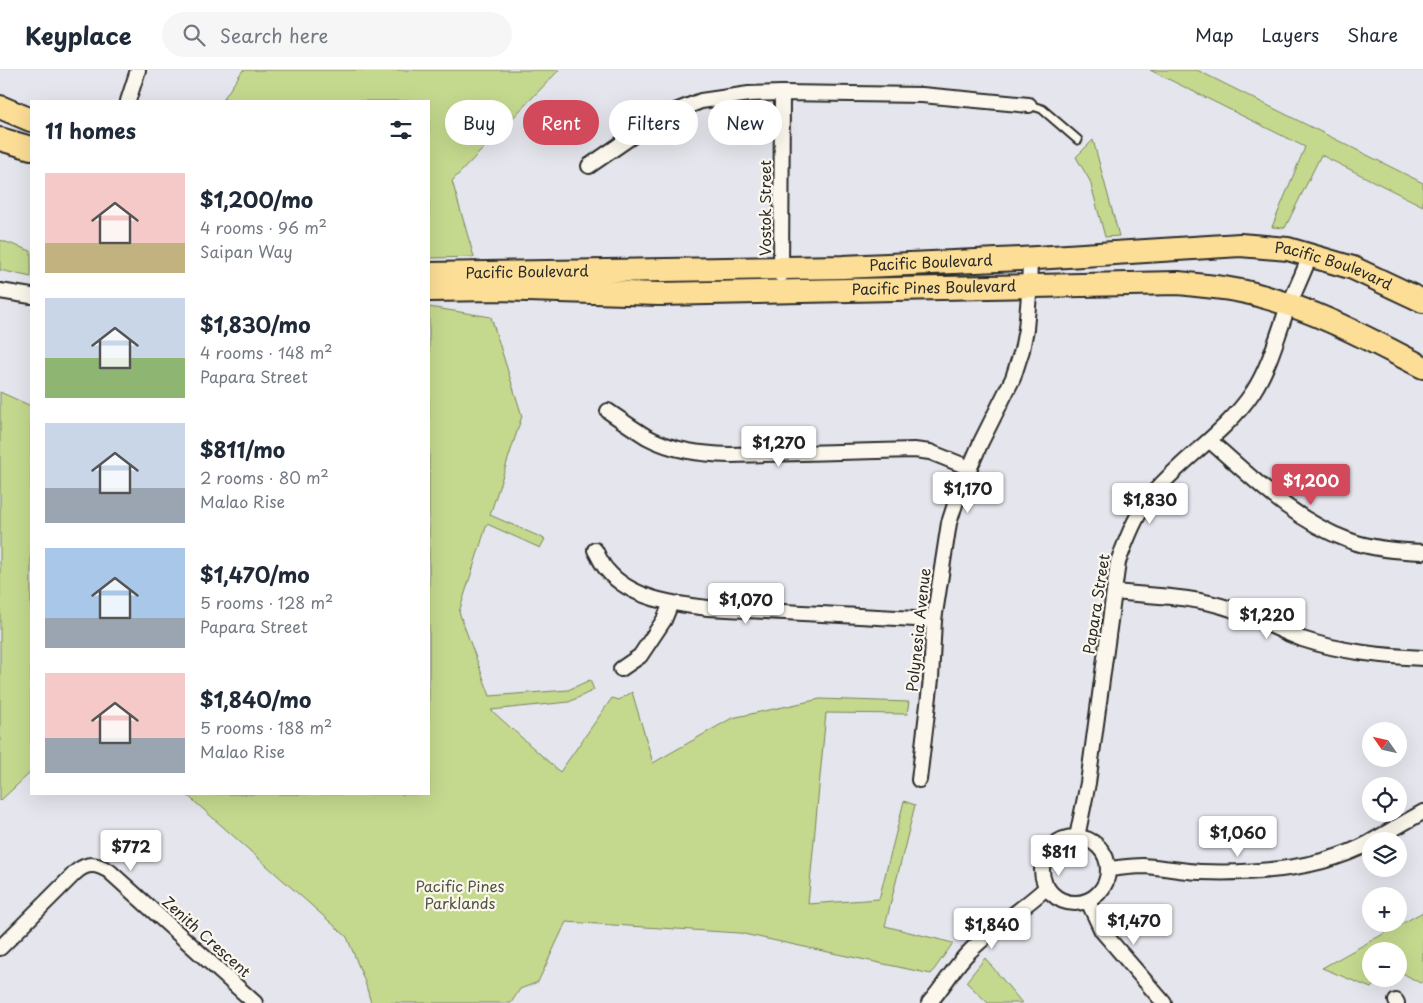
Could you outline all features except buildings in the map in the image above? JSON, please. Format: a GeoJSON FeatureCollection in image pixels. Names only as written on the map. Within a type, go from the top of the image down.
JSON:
{"type":"FeatureCollection","features":[{"type":"Feature","properties":{"kind":"main road"},"geometry":{"type":"LineString","coordinates":[[0,107],[30,120]]}},
{"type":"Feature","properties":{"kind":"main road"},"geometry":{"type":"LineString","coordinates":[[0,138],[30,148]]}},
{"type":"Feature","properties":{"kind":"main road","name":"Pacific Boulevard"},"geometry":{"type":"LineString","coordinates":[[430,274],[782,268],[1030,259],[1240,245],[1288,249],[1354,268],[1423,301]]}},
{"type":"Feature","properties":{"kind":"main road","name":"Pacific Pines Boulevard"},"geometry":{"type":"LineString","coordinates":[[430,290],[496,289],[659,294],[781,293],[1030,285],[1178,283],[1231,289],[1290,305],[1344,327],[1423,366]]}},
{"type":"Feature","properties":{"kind":"street"},"geometry":{"type":"LineString","coordinates":[[128,100],[138,70]]}},
{"type":"Feature","properties":{"kind":"street"},"geometry":{"type":"LineString","coordinates":[[589,166],[660,117],[701,100],[750,94],[782,93],[922,95],[1029,105]]}},
{"type":"Feature","properties":{"kind":"street","name":"Vostok Street"},"geometry":{"type":"LineString","coordinates":[[781,293],[782,93]]}},
{"type":"Feature","properties":{"kind":"street","name":"Papara Street"},"geometry":{"type":"LineString","coordinates":[[1077,837],[1088,783],[1118,562],[1130,532],[1148,499],[1171,474],[1234,418],[1254,391],[1269,363],[1310,256]]}},
{"type":"Feature","properties":{"kind":"street","name":"Polynesia Avenue"},"geometry":{"type":"LineString","coordinates":[[919,780],[930,679],[934,620],[950,523],[958,495],[981,442],[1013,378],[1026,330],[1030,259]]}},
{"type":"Feature","properties":{"kind":"street"},"geometry":{"type":"LineString","coordinates":[[0,291],[30,296]]}},
{"type":"Feature","properties":{"kind":"street"},"geometry":{"type":"LineString","coordinates":[[608,411],[648,437],[671,447],[700,454],[730,455],[914,450],[930,452],[970,468]]}},
{"type":"Feature","properties":{"kind":"street"},"geometry":{"type":"LineString","coordinates":[[1210,441],[1291,511],[1320,528],[1350,541],[1395,550],[1423,552]]}},
{"type":"Feature","properties":{"kind":"street"},"geometry":{"type":"LineString","coordinates":[[595,550],[607,570],[625,586],[671,604],[708,608],[934,620]]}},
{"type":"Feature","properties":{"kind":"street"},"geometry":{"type":"LineString","coordinates":[[1114,592],[1192,599],[1231,609],[1301,638],[1328,646],[1364,654],[1423,658]]}},
{"type":"Feature","properties":{"kind":"street"},"geometry":{"type":"LineString","coordinates":[[621,669],[640,656],[664,620],[671,604]]}},
{"type":"Feature","properties":{"kind":"street"},"geometry":{"type":"LineString","coordinates":[[1388,832],[1423,812]]}},
{"type":"Feature","properties":{"kind":"street"},"geometry":{"type":"LineString","coordinates":[[1077,837],[1089,840],[1099,847],[1106,858],[1108,870],[1103,888],[1088,901],[1076,903],[1065,901],[1055,896],[1047,887],[1043,876],[1043,864],[1047,853],[1055,844],[1077,837]]}},
{"type":"Feature","properties":{"kind":"street"},"geometry":{"type":"LineString","coordinates":[[1108,870],[1142,866],[1198,872],[1246,873],[1288,868],[1326,860],[1362,845]]}},
{"type":"Feature","properties":{"kind":"street","name":"Zenith Crescent"},"geometry":{"type":"LineString","coordinates":[[0,948],[76,872],[82,867],[91,864],[109,871],[255,1003]]}},
{"type":"Feature","properties":{"kind":"street"},"geometry":{"type":"LineString","coordinates":[[929,1003],[968,953],[995,928],[1032,901],[1047,887]]}},
{"type":"Feature","properties":{"kind":"street"},"geometry":{"type":"LineString","coordinates":[[1088,901],[1102,931],[1164,1003]]}},
{"type":"Feature","properties":{"kind":"lane"},"geometry":{"type":"LineString","coordinates":[[1029,105],[1042,109],[1078,140]]}},
{"type":"Feature","properties":{"kind":"green space"},"geometry":{"type":"Polygon","coordinates":[[[243,70],[559,70],[530,100],[523,100],[523,107],[513,118],[513,100],[445,100],[445,145],[487,145],[452,181],[474,257],[430,258],[430,100],[224,100],[243,70]]]}},
{"type":"Feature","properties":{"kind":"green space"},"geometry":{"type":"Polygon","coordinates":[[[1150,70],[1197,70],[1423,183],[1423,206],[1321,155],[1285,228],[1272,227],[1305,147],[1150,70]]]}},
{"type":"Feature","properties":{"kind":"green space"},"geometry":{"type":"Polygon","coordinates":[[[1093,140],[1119,236],[1105,237],[1090,181],[1076,157],[1093,140]]]}},
{"type":"Feature","properties":{"kind":"green space"},"geometry":{"type":"Polygon","coordinates":[[[0,240],[30,251],[30,277],[0,270],[0,240]]]}},
{"type":"Feature","properties":{"kind":"green space","name":"Pacific Pines Parklands"},"geometry":{"type":"Polygon","coordinates":[[[430,307],[491,317],[522,416],[490,515],[545,539],[540,548],[487,524],[459,612],[490,696],[568,690],[590,680],[594,690],[569,702],[491,710],[560,772],[612,698],[619,700],[632,692],[653,763],[732,718],[820,699],[909,702],[907,714],[826,713],[808,904],[879,899],[904,801],[915,805],[885,926],[953,943],[931,974],[739,933],[566,922],[538,982],[520,989],[511,1003],[371,1003],[365,982],[347,937],[187,795],[430,795],[430,307]]]}},
{"type":"Feature","properties":{"kind":"green space"},"geometry":{"type":"Polygon","coordinates":[[[0,392],[30,406],[30,773],[0,801],[0,392]]]}},
{"type":"Feature","properties":{"kind":"green space"},"geometry":{"type":"Polygon","coordinates":[[[1423,912],[1423,981],[1420,983],[1407,976],[1407,942],[1369,942],[1387,932],[1407,932],[1407,921],[1423,912]]]}},
{"type":"Feature","properties":{"kind":"green space"},"geometry":{"type":"Polygon","coordinates":[[[1362,946],[1362,984],[1322,968],[1362,946]]]}},
{"type":"Feature","properties":{"kind":"green space"},"geometry":{"type":"Polygon","coordinates":[[[985,958],[1022,1003],[988,1003],[966,982],[985,958]]]}}]}
